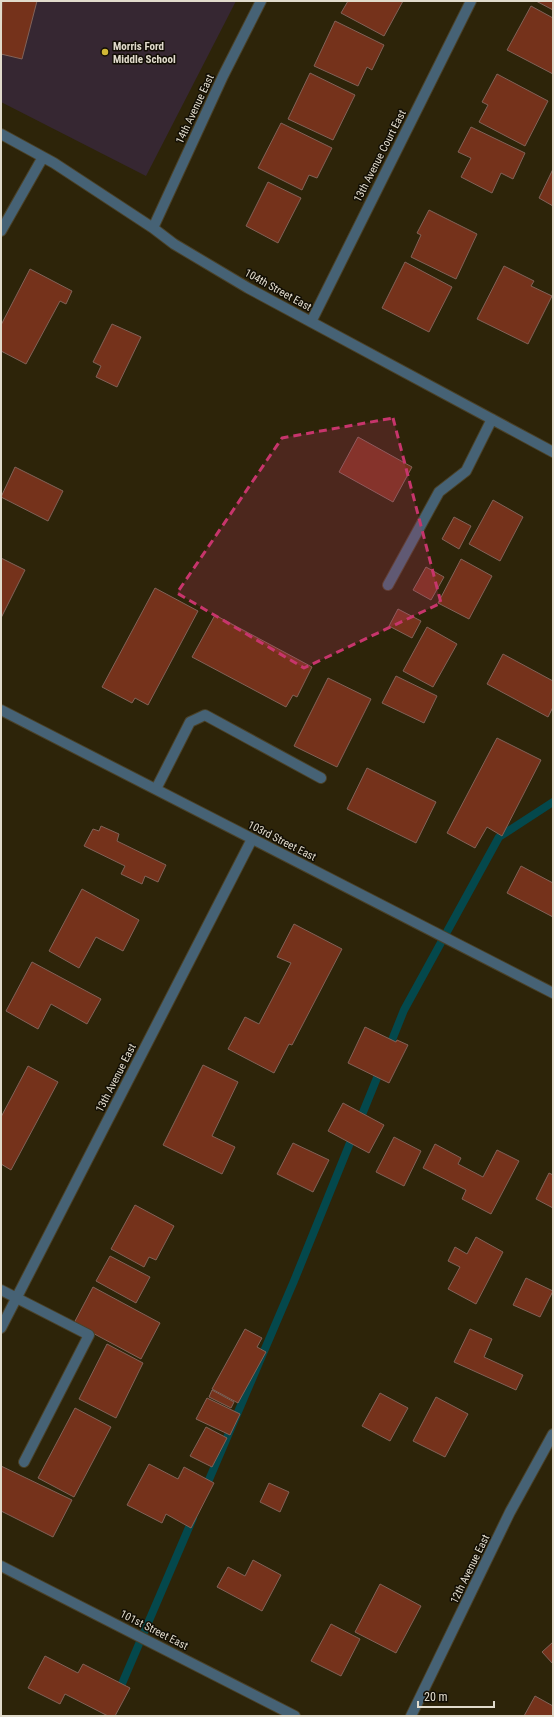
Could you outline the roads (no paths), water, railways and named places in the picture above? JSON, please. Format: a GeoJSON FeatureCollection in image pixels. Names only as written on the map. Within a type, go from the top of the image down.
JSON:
{"type":"FeatureCollection","features":[{"type":"Feature","properties":{"kind":"street","name":"14th Avenue East"},"geometry":{"type":"LineString","coordinates":[[153,228],[261,1]]}},
{"type":"Feature","properties":{"kind":"street","name":"13th Avenue Court East"},"geometry":{"type":"LineString","coordinates":[[311,322],[471,1]]}},
{"type":"Feature","properties":{"kind":"street","name":"104th Street East"},"geometry":{"type":"LineString","coordinates":[[1,134],[43,157],[153,228],[174,244],[248,288],[553,452]]}},
{"type":"Feature","properties":{"kind":"street"},"geometry":{"type":"LineString","coordinates":[[1,231],[43,157]]}},
{"type":"Feature","properties":{"kind":"street"},"geometry":{"type":"LineString","coordinates":[[388,585],[439,492],[466,471],[492,419]]}},
{"type":"Feature","properties":{"kind":"street","name":"103rd Street East"},"geometry":{"type":"LineString","coordinates":[[1,710],[553,993]]}},
{"type":"Feature","properties":{"kind":"street"},"geometry":{"type":"LineString","coordinates":[[156,789],[190,722],[204,715],[321,778]]}},
{"type":"Feature","properties":{"kind":"street","name":"13th Avenue East"},"geometry":{"type":"LineString","coordinates":[[1,1328],[252,839]]}},
{"type":"Feature","properties":{"kind":"street"},"geometry":{"type":"LineString","coordinates":[[1,1290],[89,1335],[24,1462]]}},
{"type":"Feature","properties":{"kind":"street","name":"12th Avenue East"},"geometry":{"type":"LineString","coordinates":[[411,1716],[510,1512],[553,1434]]}},
{"type":"Feature","properties":{"kind":"street","name":"101st Street East"},"geometry":{"type":"LineString","coordinates":[[1,1566],[295,1716]]}},
{"type":"Feature","properties":{"kind":"waterway"},"geometry":{"type":"LineString","coordinates":[[388,1050],[404,1010],[499,837],[553,802]]}},
{"type":"Feature","properties":{"kind":"waterway"},"geometry":{"type":"LineString","coordinates":[[359,1122],[381,1068]]}},
{"type":"Feature","properties":{"kind":"waterway"},"geometry":{"type":"LineString","coordinates":[[205,1489],[294,1281],[354,1133]]}},
{"type":"Feature","properties":{"kind":"waterway"},"geometry":{"type":"LineString","coordinates":[[118,1693],[193,1518]]}},
{"type":"Feature","properties":{"kind":"place","name":"Morris Ford Middle School"},"geometry":{"type":"Point","coordinates":[105,52]}}]}
